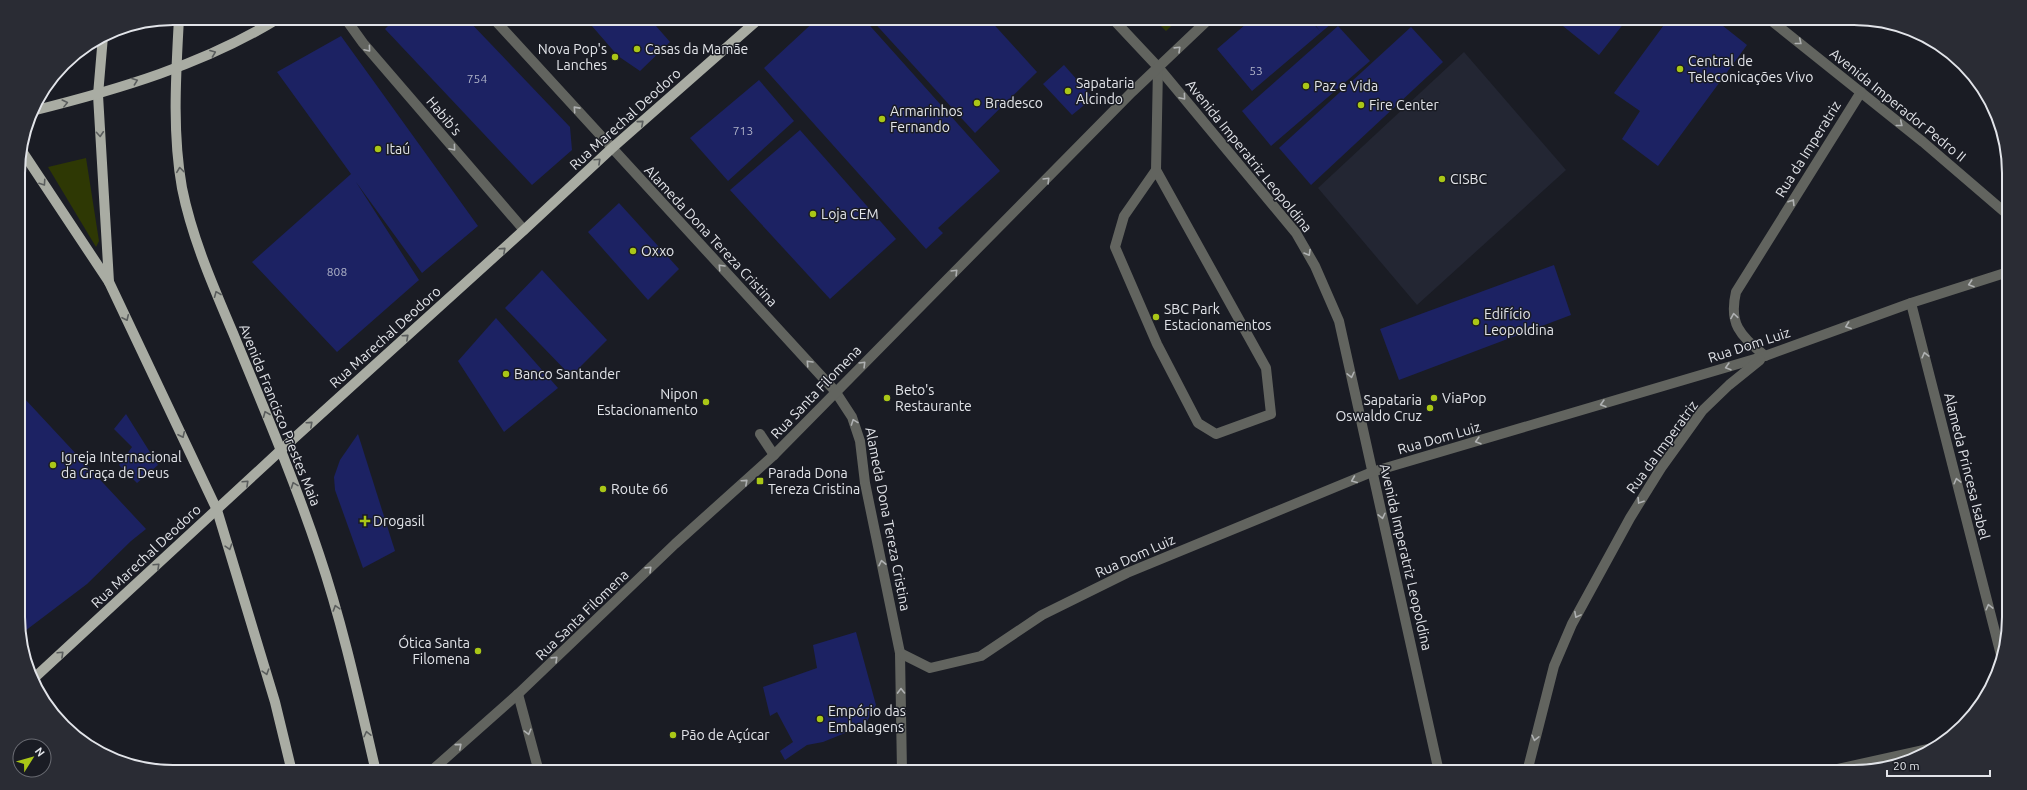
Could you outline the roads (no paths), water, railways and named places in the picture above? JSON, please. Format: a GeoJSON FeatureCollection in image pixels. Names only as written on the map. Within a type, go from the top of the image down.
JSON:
{"type":"FeatureCollection","features":[{"type":"Feature","properties":{"kind":"main road","name":"Avenida Francisco Prestes Maia"},"geometry":{"type":"LineString","coordinates":[[178,25],[176,120],[182,187],[192,228],[203,261],[281,450],[319,554],[345,636],[374,765]]}},
{"type":"Feature","properties":{"kind":"main road"},"geometry":{"type":"LineString","coordinates":[[39,109],[98,95],[176,67],[222,49],[266,25]]}},
{"type":"Feature","properties":{"kind":"main road","name":"Rua Marechal Deodoro"},"geometry":{"type":"LineString","coordinates":[[37,676],[281,450],[524,230],[611,149],[752,25]]}},
{"type":"Feature","properties":{"kind":"main road"},"geometry":{"type":"LineString","coordinates":[[103,43],[98,95],[110,282]]}},
{"type":"Feature","properties":{"kind":"main road"},"geometry":{"type":"LineString","coordinates":[[26,157],[110,282],[217,510],[275,702],[290,765]]}},
{"type":"Feature","properties":{"kind":"street","name":"Habib's"},"geometry":{"type":"LineString","coordinates":[[350,25],[368,49],[524,230]]}},
{"type":"Feature","properties":{"kind":"street","name":"Alameda Dona Tereza Cristina"},"geometry":{"type":"LineString","coordinates":[[499,25],[611,149],[835,391],[852,417],[860,441],[865,483],[900,653],[902,765]]}},
{"type":"Feature","properties":{"kind":"street","name":"Avenida Imperatriz Leopoldina"},"geometry":{"type":"LineString","coordinates":[[1119,25],[1158,67],[1296,233],[1315,266],[1339,321],[1439,765]]}},
{"type":"Feature","properties":{"kind":"street","name":"Rua Santa Filomena"},"geometry":{"type":"LineString","coordinates":[[438,765],[518,694],[675,544],[774,456],[835,391],[1158,67],[1203,25]]}},
{"type":"Feature","properties":{"kind":"street","name":"Avenida Imperador Pedro II"},"geometry":{"type":"LineString","coordinates":[[1777,25],[1923,142],[2002,211]]}},
{"type":"Feature","properties":{"kind":"street"},"geometry":{"type":"LineString","coordinates":[[1156,170],[1124,216],[1115,248],[1157,344],[1198,423],[1216,434],[1271,414],[1266,368],[1156,170],[1158,67]]}},
{"type":"Feature","properties":{"kind":"street","name":"Rua da Imperatriz"},"geometry":{"type":"LineString","coordinates":[[1529,765],[1554,666],[1572,624],[1630,518],[1661,468],[1702,412],[1729,384],[1765,356],[1745,338],[1737,328],[1733,315],[1736,292],[1861,92]]}},
{"type":"Feature","properties":{"kind":"street","name":"Rua Dom Luiz"},"geometry":{"type":"LineString","coordinates":[[900,653],[930,668],[981,656],[1042,615],[1127,573],[1372,472],[1765,356],[1911,303],[2002,274]]}},
{"type":"Feature","properties":{"kind":"street","name":"Alameda Princesa Isabel"},"geometry":{"type":"LineString","coordinates":[[1911,303],[1999,647]]}},
{"type":"Feature","properties":{"kind":"street"},"geometry":{"type":"LineString","coordinates":[[760,434],[774,456]]}},
{"type":"Feature","properties":{"kind":"street"},"geometry":{"type":"LineString","coordinates":[[518,694],[537,765]]}},
{"type":"Feature","properties":{"kind":"street"},"geometry":{"type":"LineString","coordinates":[[1856,765],[1915,752]]}},
{"type":"Feature","properties":{"kind":"place","name":"Casas da Mamãe"},"geometry":{"type":"Point","coordinates":[637,49]}},
{"type":"Feature","properties":{"kind":"place","name":"Nova Pop's Lanches"},"geometry":{"type":"Point","coordinates":[615,57]}},
{"type":"Feature","properties":{"kind":"place","name":"Central de Teleconicações Vivo"},"geometry":{"type":"Point","coordinates":[1680,69]}},
{"type":"Feature","properties":{"kind":"place","name":"Paz e Vida"},"geometry":{"type":"Point","coordinates":[1306,86]}},
{"type":"Feature","properties":{"kind":"place","name":"Sapataria Alcindo"},"geometry":{"type":"Point","coordinates":[1068,91]}},
{"type":"Feature","properties":{"kind":"place","name":"Bradesco"},"geometry":{"type":"Point","coordinates":[977,103]}},
{"type":"Feature","properties":{"kind":"place","name":"Fire Center"},"geometry":{"type":"Point","coordinates":[1361,105]}},
{"type":"Feature","properties":{"kind":"place","name":"Armarinhos Fernando"},"geometry":{"type":"Point","coordinates":[882,119]}},
{"type":"Feature","properties":{"kind":"place","name":"Itaú"},"geometry":{"type":"Point","coordinates":[378,149]}},
{"type":"Feature","properties":{"kind":"place","name":"CISBC"},"geometry":{"type":"Point","coordinates":[1442,179]}},
{"type":"Feature","properties":{"kind":"place","name":"Loja CEM"},"geometry":{"type":"Point","coordinates":[813,214]}},
{"type":"Feature","properties":{"kind":"place","name":"Oxxo"},"geometry":{"type":"Point","coordinates":[633,251]}},
{"type":"Feature","properties":{"kind":"place","name":"SBC Park Estacionamentos"},"geometry":{"type":"Point","coordinates":[1156,317]}},
{"type":"Feature","properties":{"kind":"place","name":"Edifício Leopoldina"},"geometry":{"type":"Point","coordinates":[1476,322]}},
{"type":"Feature","properties":{"kind":"place","name":"Banco Santander"},"geometry":{"type":"Point","coordinates":[506,374]}},
{"type":"Feature","properties":{"kind":"place","name":"Beto's Restaurante"},"geometry":{"type":"Point","coordinates":[887,398]}},
{"type":"Feature","properties":{"kind":"place","name":"ViaPop"},"geometry":{"type":"Point","coordinates":[1434,398]}},
{"type":"Feature","properties":{"kind":"place","name":"Nipon Estacionamento"},"geometry":{"type":"Point","coordinates":[706,402]}},
{"type":"Feature","properties":{"kind":"place","name":"Sapataria Oswaldo Cruz"},"geometry":{"type":"Point","coordinates":[1430,408]}},
{"type":"Feature","properties":{"kind":"place","name":"Igreja Internacional da Graça de Deus"},"geometry":{"type":"Point","coordinates":[53,465]}},
{"type":"Feature","properties":{"kind":"place","name":"Parada Dona Tereza Cristina"},"geometry":{"type":"Point","coordinates":[760,481]}},
{"type":"Feature","properties":{"kind":"place","name":"Route 66"},"geometry":{"type":"Point","coordinates":[603,489]}},
{"type":"Feature","properties":{"kind":"place","name":"Drogasil"},"geometry":{"type":"Point","coordinates":[365,521]}},
{"type":"Feature","properties":{"kind":"place","name":"Ótica Santa Filomena"},"geometry":{"type":"Point","coordinates":[478,651]}},
{"type":"Feature","properties":{"kind":"place","name":"Empório das Embalagens"},"geometry":{"type":"Point","coordinates":[820,719]}},
{"type":"Feature","properties":{"kind":"place","name":"Pão de Açúcar"},"geometry":{"type":"Point","coordinates":[673,735]}}]}
